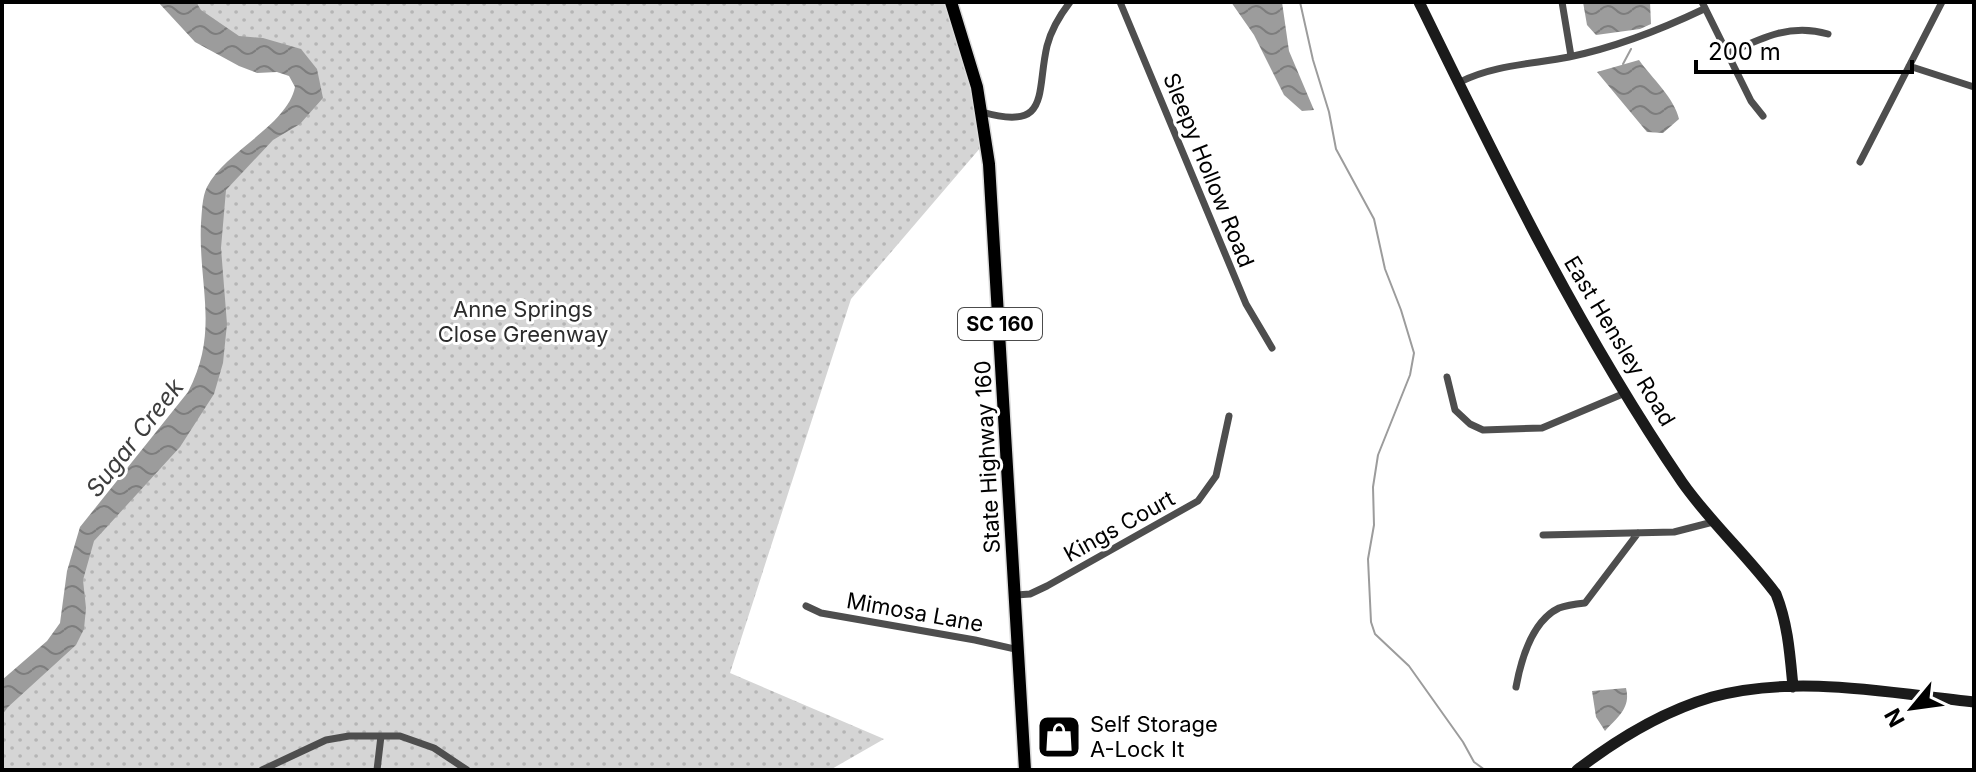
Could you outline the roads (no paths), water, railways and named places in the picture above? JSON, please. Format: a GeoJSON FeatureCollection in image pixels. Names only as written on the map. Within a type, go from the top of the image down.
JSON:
{"type":"FeatureCollection","features":[{"type":"Feature","properties":{"kind":"main road","name":"State Highway 160"},"geometry":{"type":"LineString","coordinates":[[951,2],[982,112],[993,202],[1025,770]]}},
{"type":"Feature","properties":{"kind":"main road","name":"East Hensley Road"},"geometry":{"type":"LineString","coordinates":[[1419,2],[1574,309],[1681,480],[1776,594],[1789,639],[1793,687]]}},
{"type":"Feature","properties":{"kind":"main road"},"geometry":{"type":"LineString","coordinates":[[1577,770],[1631,734],[1689,706],[1712,697],[1744,691],[1821,686],[1974,702]]}},
{"type":"Feature","properties":{"kind":"street"},"geometry":{"type":"LineString","coordinates":[[982,112],[1010,118],[1028,113],[1035,107],[1042,88],[1049,38],[1070,2]]}},
{"type":"Feature","properties":{"kind":"street","name":"Sleepy Hollow Road"},"geometry":{"type":"LineString","coordinates":[[1120,2],[1236,281],[1272,348]]}},
{"type":"Feature","properties":{"kind":"street"},"geometry":{"type":"LineString","coordinates":[[1562,2],[1571,56]]}},
{"type":"Feature","properties":{"kind":"street"},"geometry":{"type":"LineString","coordinates":[[1860,162],[1942,2]]}},
{"type":"Feature","properties":{"kind":"street"},"geometry":{"type":"LineString","coordinates":[[1460,82],[1485,72],[1571,56],[1651,34],[1703,6],[1751,101],[1763,116]]}},
{"type":"Feature","properties":{"kind":"street"},"geometry":{"type":"LineString","coordinates":[[1727,54],[1779,32],[1812,29],[1828,34]]}},
{"type":"Feature","properties":{"kind":"street"},"geometry":{"type":"LineString","coordinates":[[1909,66],[1974,87]]}},
{"type":"Feature","properties":{"kind":"street"},"geometry":{"type":"LineString","coordinates":[[1447,377],[1455,410],[1470,424],[1483,430],[1542,428],[1625,393]]}},
{"type":"Feature","properties":{"kind":"street","name":"Kings Court"},"geometry":{"type":"LineString","coordinates":[[1015,595],[1030,594],[1047,586],[1198,501],[1216,476],[1229,416]]}},
{"type":"Feature","properties":{"kind":"street"},"geometry":{"type":"LineString","coordinates":[[1543,535],[1674,532],[1713,522]]}},
{"type":"Feature","properties":{"kind":"street"},"geometry":{"type":"LineString","coordinates":[[1516,687],[1526,653],[1543,621],[1562,606],[1585,603],[1638,533]]}},
{"type":"Feature","properties":{"kind":"street","name":"Mimosa Lane"},"geometry":{"type":"LineString","coordinates":[[806,606],[821,613],[1019,650]]}},
{"type":"Feature","properties":{"kind":"street"},"geometry":{"type":"LineString","coordinates":[[262,770],[326,740],[349,736],[400,736],[434,748],[467,770]]}},
{"type":"Feature","properties":{"kind":"street"},"geometry":{"type":"LineString","coordinates":[[377,770],[381,736]]}},
{"type":"Feature","properties":{"kind":"water"},"geometry":{"type":"Polygon","coordinates":[[[158,2],[196,2],[201,10],[239,36],[263,38],[301,49],[317,69],[323,98],[300,124],[273,140],[226,190],[221,248],[227,324],[223,363],[214,394],[180,447],[94,541],[83,580],[86,608],[84,629],[76,645],[2,715],[2,680],[47,641],[60,623],[67,571],[80,527],[188,392],[198,370],[205,328],[201,223],[207,187],[227,162],[280,114],[290,101],[295,87],[289,76],[277,72],[257,73],[195,42],[158,2]]]}},
{"type":"Feature","properties":{"kind":"water"},"geometry":{"type":"Polygon","coordinates":[[[1231,2],[1282,2],[1289,51],[1314,110],[1302,111],[1284,95],[1254,35],[1231,2]]]}},
{"type":"Feature","properties":{"kind":"water"},"geometry":{"type":"Polygon","coordinates":[[[1583,2],[1650,2],[1651,24],[1640,29],[1596,35],[1587,25],[1583,2]]]}},
{"type":"Feature","properties":{"kind":"water"},"geometry":{"type":"Polygon","coordinates":[[[1639,60],[1677,111],[1679,119],[1663,133],[1647,132],[1597,72],[1639,60]]]}},
{"type":"Feature","properties":{"kind":"water"},"geometry":{"type":"Polygon","coordinates":[[[1626,688],[1625,707],[1605,731],[1596,717],[1592,691],[1626,688]]]}},
{"type":"Feature","properties":{"kind":"waterway"},"geometry":{"type":"LineString","coordinates":[[1300,2],[1336,149],[1374,219],[1385,269],[1414,353],[1410,375],[1378,455],[1373,487],[1374,525],[1368,559],[1371,622],[1375,634],[1409,666],[1474,762],[1485,770]]}},
{"type":"Feature","properties":{"kind":"waterway"},"geometry":{"type":"LineString","coordinates":[[1623,64],[1631,49]]}},
{"type":"Feature","properties":{"kind":"place","name":"Self Storage A-Lock It"},"geometry":{"type":"Point","coordinates":[1059,737]}},
{"type":"Feature","properties":{"kind":"park label","name":"Anne Springs Close Greenway"},"geometry":{"type":"Point","coordinates":[523,322]}},
{"type":"Feature","properties":{"kind":"water label","name":"Sugar Creek"},"geometry":{"type":"Point","coordinates":[135,438]}}]}
